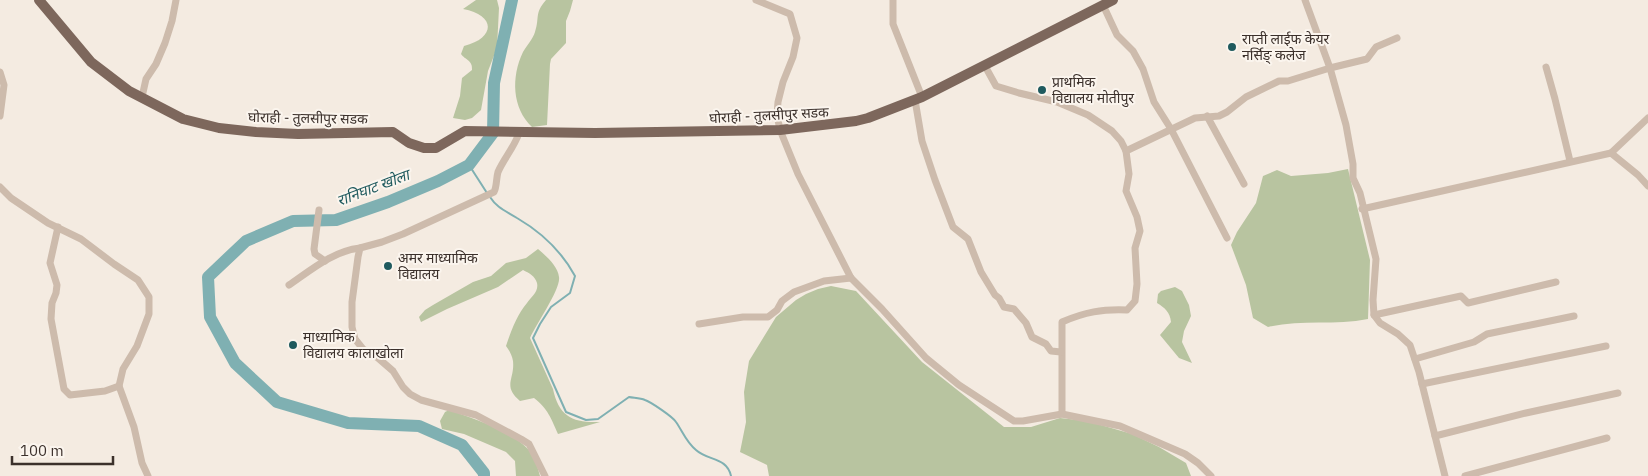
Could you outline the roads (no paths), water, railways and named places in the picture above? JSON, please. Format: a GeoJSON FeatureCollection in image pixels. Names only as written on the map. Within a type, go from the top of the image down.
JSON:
{"type":"FeatureCollection","features":[{"type":"Feature","properties":{"kind":"main road","name":"घोराही - तुलसीपुर सडक"},"geometry":{"type":"LineString","coordinates":[[39,0],[91,62],[129,91],[183,119],[230,129],[298,134],[393,132],[409,143],[424,148],[436,148],[465,131],[519,133],[780,130],[813,128],[856,121],[918,99],[1108,2]]}},
{"type":"Feature","properties":{"kind":"street"},"geometry":{"type":"LineString","coordinates":[[142,97],[146,80],[156,64],[165,43],[176,0]]}},
{"type":"Feature","properties":{"kind":"street"},"geometry":{"type":"LineString","coordinates":[[756,0],[790,14],[797,38],[793,57],[783,82],[777,115],[780,130],[798,174],[851,278],[926,358],[959,385],[1014,421],[1062,414],[1112,424],[1140,433],[1184,454],[1198,463],[1211,476]]}},
{"type":"Feature","properties":{"kind":"street"},"geometry":{"type":"LineString","coordinates":[[893,0],[893,24],[918,99],[922,141],[953,227],[968,239],[981,272],[995,295],[1000,298],[1004,307],[1014,309],[1026,323],[1032,337],[1046,344],[1051,351],[1061,352]]}},
{"type":"Feature","properties":{"kind":"street"},"geometry":{"type":"LineString","coordinates":[[1306,0],[1330,68],[1346,125],[1354,178],[1360,193],[1362,209],[1376,259],[1373,300],[1374,315],[1380,323],[1398,334],[1410,345],[1422,384],[1445,476]]}},
{"type":"Feature","properties":{"kind":"street"},"geometry":{"type":"LineString","coordinates":[[1108,2],[1117,35],[1133,51],[1154,102],[1171,128],[1228,238]]}},
{"type":"Feature","properties":{"kind":"street"},"geometry":{"type":"LineString","coordinates":[[1126,150],[1195,118],[1219,116],[1246,97],[1279,80],[1288,81],[1367,59],[1376,47],[1397,38]]}},
{"type":"Feature","properties":{"kind":"street"},"geometry":{"type":"LineString","coordinates":[[985,66],[996,86],[1057,102],[1088,115],[1112,131],[1126,150],[1129,174],[1126,191],[1138,217],[1140,231],[1135,248],[1137,284],[1135,301],[1128,310],[1109,309],[1085,313],[1062,322],[1062,414]]}},
{"type":"Feature","properties":{"kind":"street"},"geometry":{"type":"LineString","coordinates":[[1546,67],[1570,161]]}},
{"type":"Feature","properties":{"kind":"street"},"geometry":{"type":"LineString","coordinates":[[0,72],[4,85],[0,116]]}},
{"type":"Feature","properties":{"kind":"street"},"geometry":{"type":"LineString","coordinates":[[1207,116],[1244,184]]}},
{"type":"Feature","properties":{"kind":"street"},"geometry":{"type":"LineString","coordinates":[[1362,209],[1611,153],[1648,118]]}},
{"type":"Feature","properties":{"kind":"street"},"geometry":{"type":"LineString","coordinates":[[289,285],[325,261],[346,250],[382,242],[494,192],[498,174],[515,145],[519,133]]}},
{"type":"Feature","properties":{"kind":"street"},"geometry":{"type":"LineString","coordinates":[[1611,153],[1648,186]]}},
{"type":"Feature","properties":{"kind":"street"},"geometry":{"type":"LineString","coordinates":[[0,187],[11,198],[48,223],[81,239],[138,280],[149,297],[149,314],[137,346],[122,370],[119,386],[134,427],[142,463],[148,476]]}},
{"type":"Feature","properties":{"kind":"street"},"geometry":{"type":"LineString","coordinates":[[319,210],[314,250],[315,254],[325,261]]}},
{"type":"Feature","properties":{"kind":"street"},"geometry":{"type":"LineString","coordinates":[[58,227],[50,263],[56,285],[51,319],[64,389],[70,395],[105,391],[119,386]]}},
{"type":"Feature","properties":{"kind":"street"},"geometry":{"type":"LineString","coordinates":[[360,248],[352,302],[352,327],[355,339],[363,349],[378,358],[393,371],[410,394],[421,400],[476,415],[529,444],[545,476]]}},
{"type":"Feature","properties":{"kind":"street"},"geometry":{"type":"LineString","coordinates":[[699,324],[742,317],[768,317],[777,310],[782,301],[794,292],[824,281],[851,278]]}},
{"type":"Feature","properties":{"kind":"street"},"geometry":{"type":"LineString","coordinates":[[1374,315],[1461,296],[1468,303],[1556,282]]}},
{"type":"Feature","properties":{"kind":"street"},"geometry":{"type":"LineString","coordinates":[[1415,359],[1474,342],[1487,334],[1574,316]]}},
{"type":"Feature","properties":{"kind":"street"},"geometry":{"type":"LineString","coordinates":[[1422,384],[1606,346]]}},
{"type":"Feature","properties":{"kind":"street"},"geometry":{"type":"LineString","coordinates":[[1435,436],[1526,413],[1618,393]]}},
{"type":"Feature","properties":{"kind":"street"},"geometry":{"type":"LineString","coordinates":[[1465,476],[1483,474],[1607,438]]}},
{"type":"Feature","properties":{"kind":"waterway","name":"रानिघाट खोला"},"geometry":{"type":"LineString","coordinates":[[484,476],[484,473],[462,445],[419,426],[348,423],[277,402],[235,363],[210,317],[208,277],[246,241],[293,221],[336,220],[388,202],[438,181],[469,165],[493,133],[494,83],[512,0]]}},
{"type":"Feature","properties":{"kind":"waterway"},"geometry":{"type":"LineString","coordinates":[[469,165],[487,193]]}},
{"type":"Feature","properties":{"kind":"waterway"},"geometry":{"type":"LineString","coordinates":[[490,197],[499,207],[526,224],[550,243],[575,276],[570,293],[551,307],[533,338],[566,412],[586,420],[598,419],[629,397],[645,400],[671,417],[693,447],[726,465],[731,476]]}},
{"type":"Feature","properties":{"kind":"place","name":"राप्ती लाईफ केयर नर्सिङ् कलेज"},"geometry":{"type":"Point","coordinates":[1232,47]}},
{"type":"Feature","properties":{"kind":"place","name":"प्राथमिक विद्यालय मोतीपुर"},"geometry":{"type":"Point","coordinates":[1042,90]}},
{"type":"Feature","properties":{"kind":"place","name":"अमर माध्यामिक विद्यालय"},"geometry":{"type":"Point","coordinates":[388,266]}},
{"type":"Feature","properties":{"kind":"place","name":"माध्यामिक विद्यालय कालाखोला"},"geometry":{"type":"Point","coordinates":[293,345]}}]}
